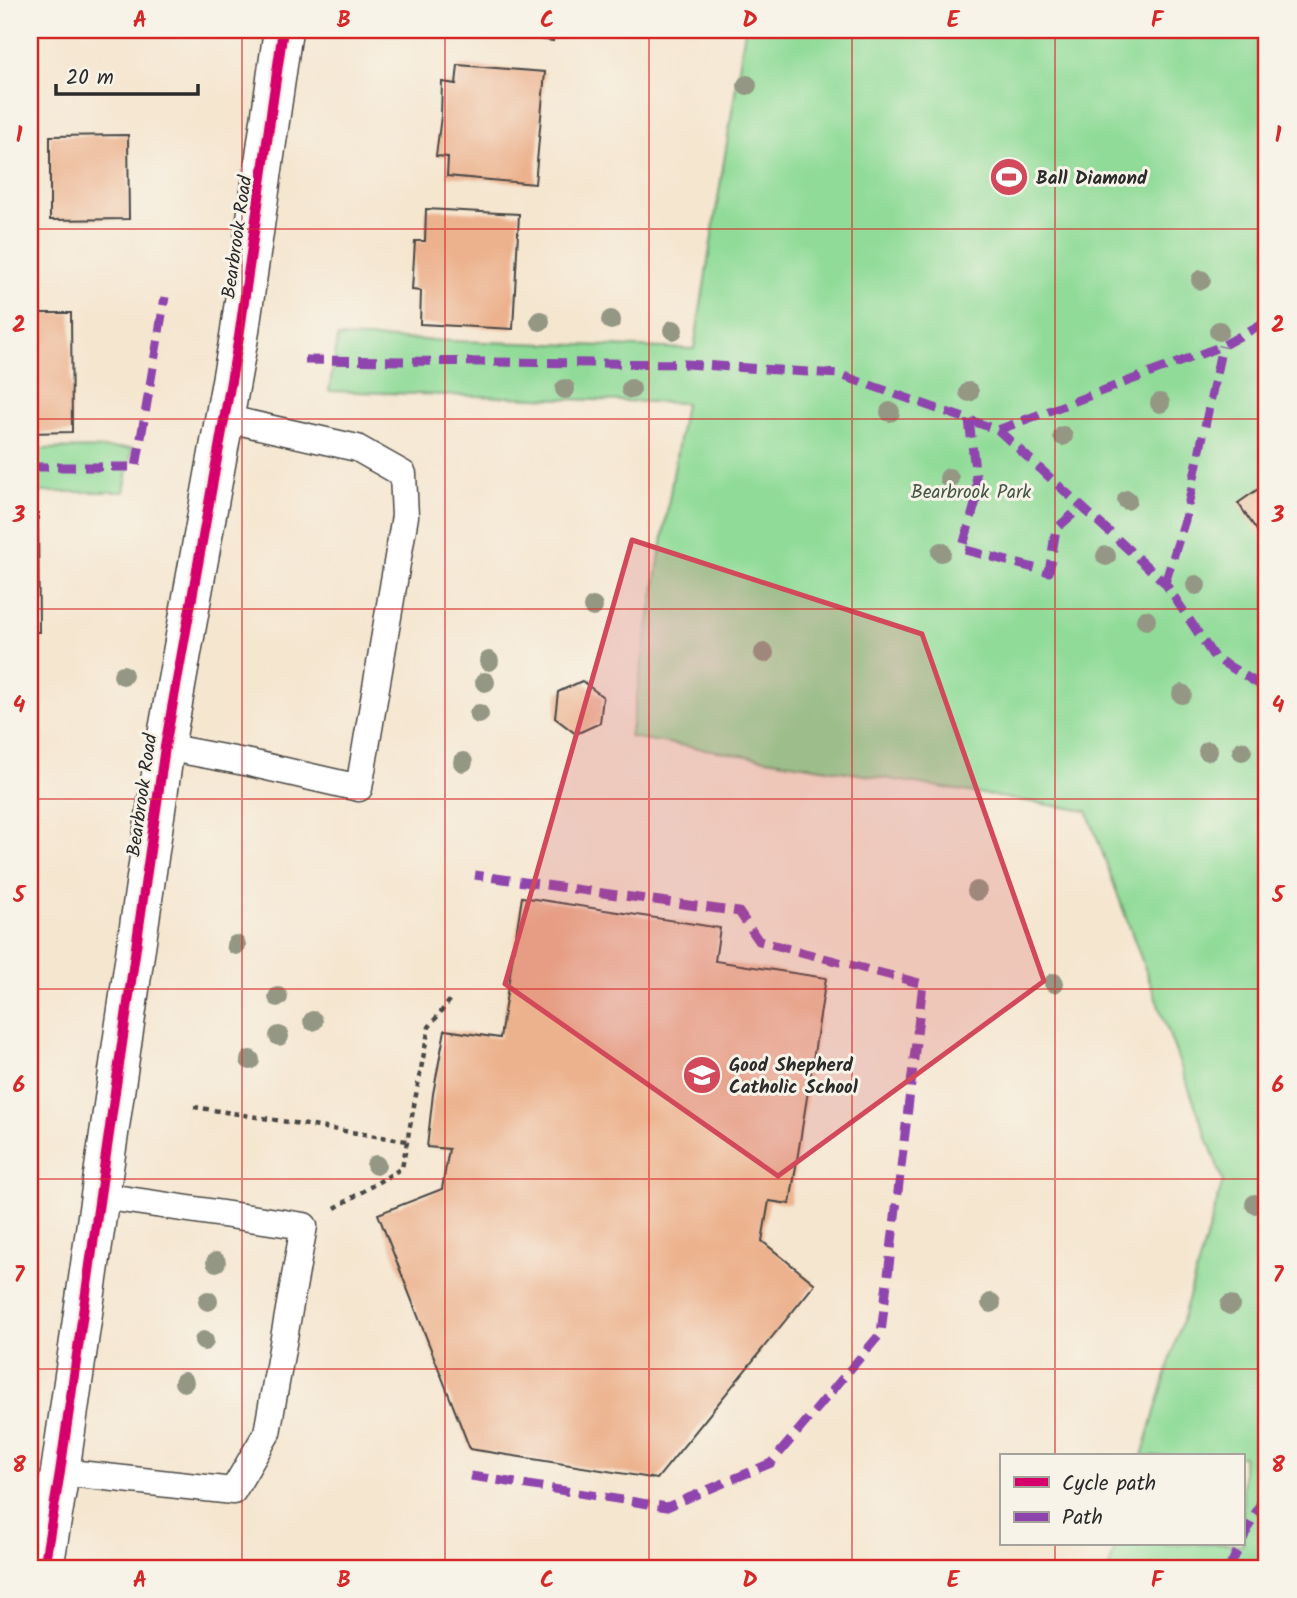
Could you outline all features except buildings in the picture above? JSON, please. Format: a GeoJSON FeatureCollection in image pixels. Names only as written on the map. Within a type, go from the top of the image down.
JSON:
{"type":"FeatureCollection","features":[{"type":"Feature","properties":{"kind":"street","name":"Bearbrook Road"},"geometry":{"type":"LineString","coordinates":[[44,1568],[101,1196],[165,747],[239,337],[283,30]]}},
{"type":"Feature","properties":{"kind":"lane"},"geometry":{"type":"LineString","coordinates":[[165,747],[359,788],[405,516],[403,474],[357,448],[224,418]]}},
{"type":"Feature","properties":{"kind":"lane"},"geometry":{"type":"LineString","coordinates":[[60,1472],[233,1490],[267,1433],[304,1226],[101,1196]]}},
{"type":"Feature","properties":{"kind":"path"},"geometry":{"type":"LineString","coordinates":[[304,1226],[402,1168],[429,1027],[451,999]]}},
{"type":"Feature","properties":{"kind":"path"},"geometry":{"type":"LineString","coordinates":[[194,1107],[407,1141]]}},
{"type":"Feature","properties":{"kind":"highlighted area"},"geometry":{"type":"Polygon","coordinates":[[[632,540],[922,634],[1044,981],[778,1176],[505,984],[632,540]]]}},
{"type":"Feature","properties":{"kind":"green space","name":"Bearbrook Park"},"geometry":{"type":"Polygon","coordinates":[[[745,30],[1267,30],[1267,1568],[1109,1568],[1115,1546],[1244,1546],[1244,1454],[1143,1454],[1223,1181],[1087,811],[630,737],[685,403],[329,391],[338,337],[694,349],[745,30]]]}},
{"type":"Feature","properties":{"kind":"green space"},"geometry":{"type":"Polygon","coordinates":[[[132,448],[124,492],[30,492],[30,449],[132,448]]]}},
{"type":"Feature","properties":{"kind":"marked path"},"geometry":{"type":"LineString","coordinates":[[30,467],[136,467],[165,297]]}},
{"type":"Feature","properties":{"kind":"marked path"},"geometry":{"type":"LineString","coordinates":[[305,360],[686,364],[838,374],[998,430],[1222,346],[1267,321]]}},
{"type":"Feature","properties":{"kind":"marked path"},"geometry":{"type":"LineString","coordinates":[[1165,583],[1185,520],[1222,346]]}},
{"type":"Feature","properties":{"kind":"marked path"},"geometry":{"type":"LineString","coordinates":[[969,420],[978,494],[962,549],[1049,572],[1056,529],[1081,507]]}},
{"type":"Feature","properties":{"kind":"marked path"},"geometry":{"type":"LineString","coordinates":[[998,430],[1165,583],[1214,657],[1267,689]]}},
{"type":"Feature","properties":{"kind":"marked path"},"geometry":{"type":"LineString","coordinates":[[471,1476],[667,1507],[771,1463],[881,1333],[923,984],[759,941],[739,912],[475,875]]}},
{"type":"Feature","properties":{"kind":"marked path"},"geometry":{"type":"LineString","coordinates":[[1244,1537],[1267,1490]]}},
{"type":"Feature","properties":{"kind":"marked path"},"geometry":{"type":"LineString","coordinates":[[1229,1568],[1240,1546]]}},
{"type":"Feature","properties":{"kind":"cycle path"},"geometry":{"type":"LineString","coordinates":[[44,1568],[165,747],[239,337],[283,30]]}},
{"type":"Feature","properties":{"kind":"place","name":"Ball Diamond"},"geometry":{"type":"Point","coordinates":[1009,177]}},
{"type":"Feature","properties":{"kind":"place","name":"Good Shepherd Catholic School"},"geometry":{"type":"Point","coordinates":[702,1075]}}]}
